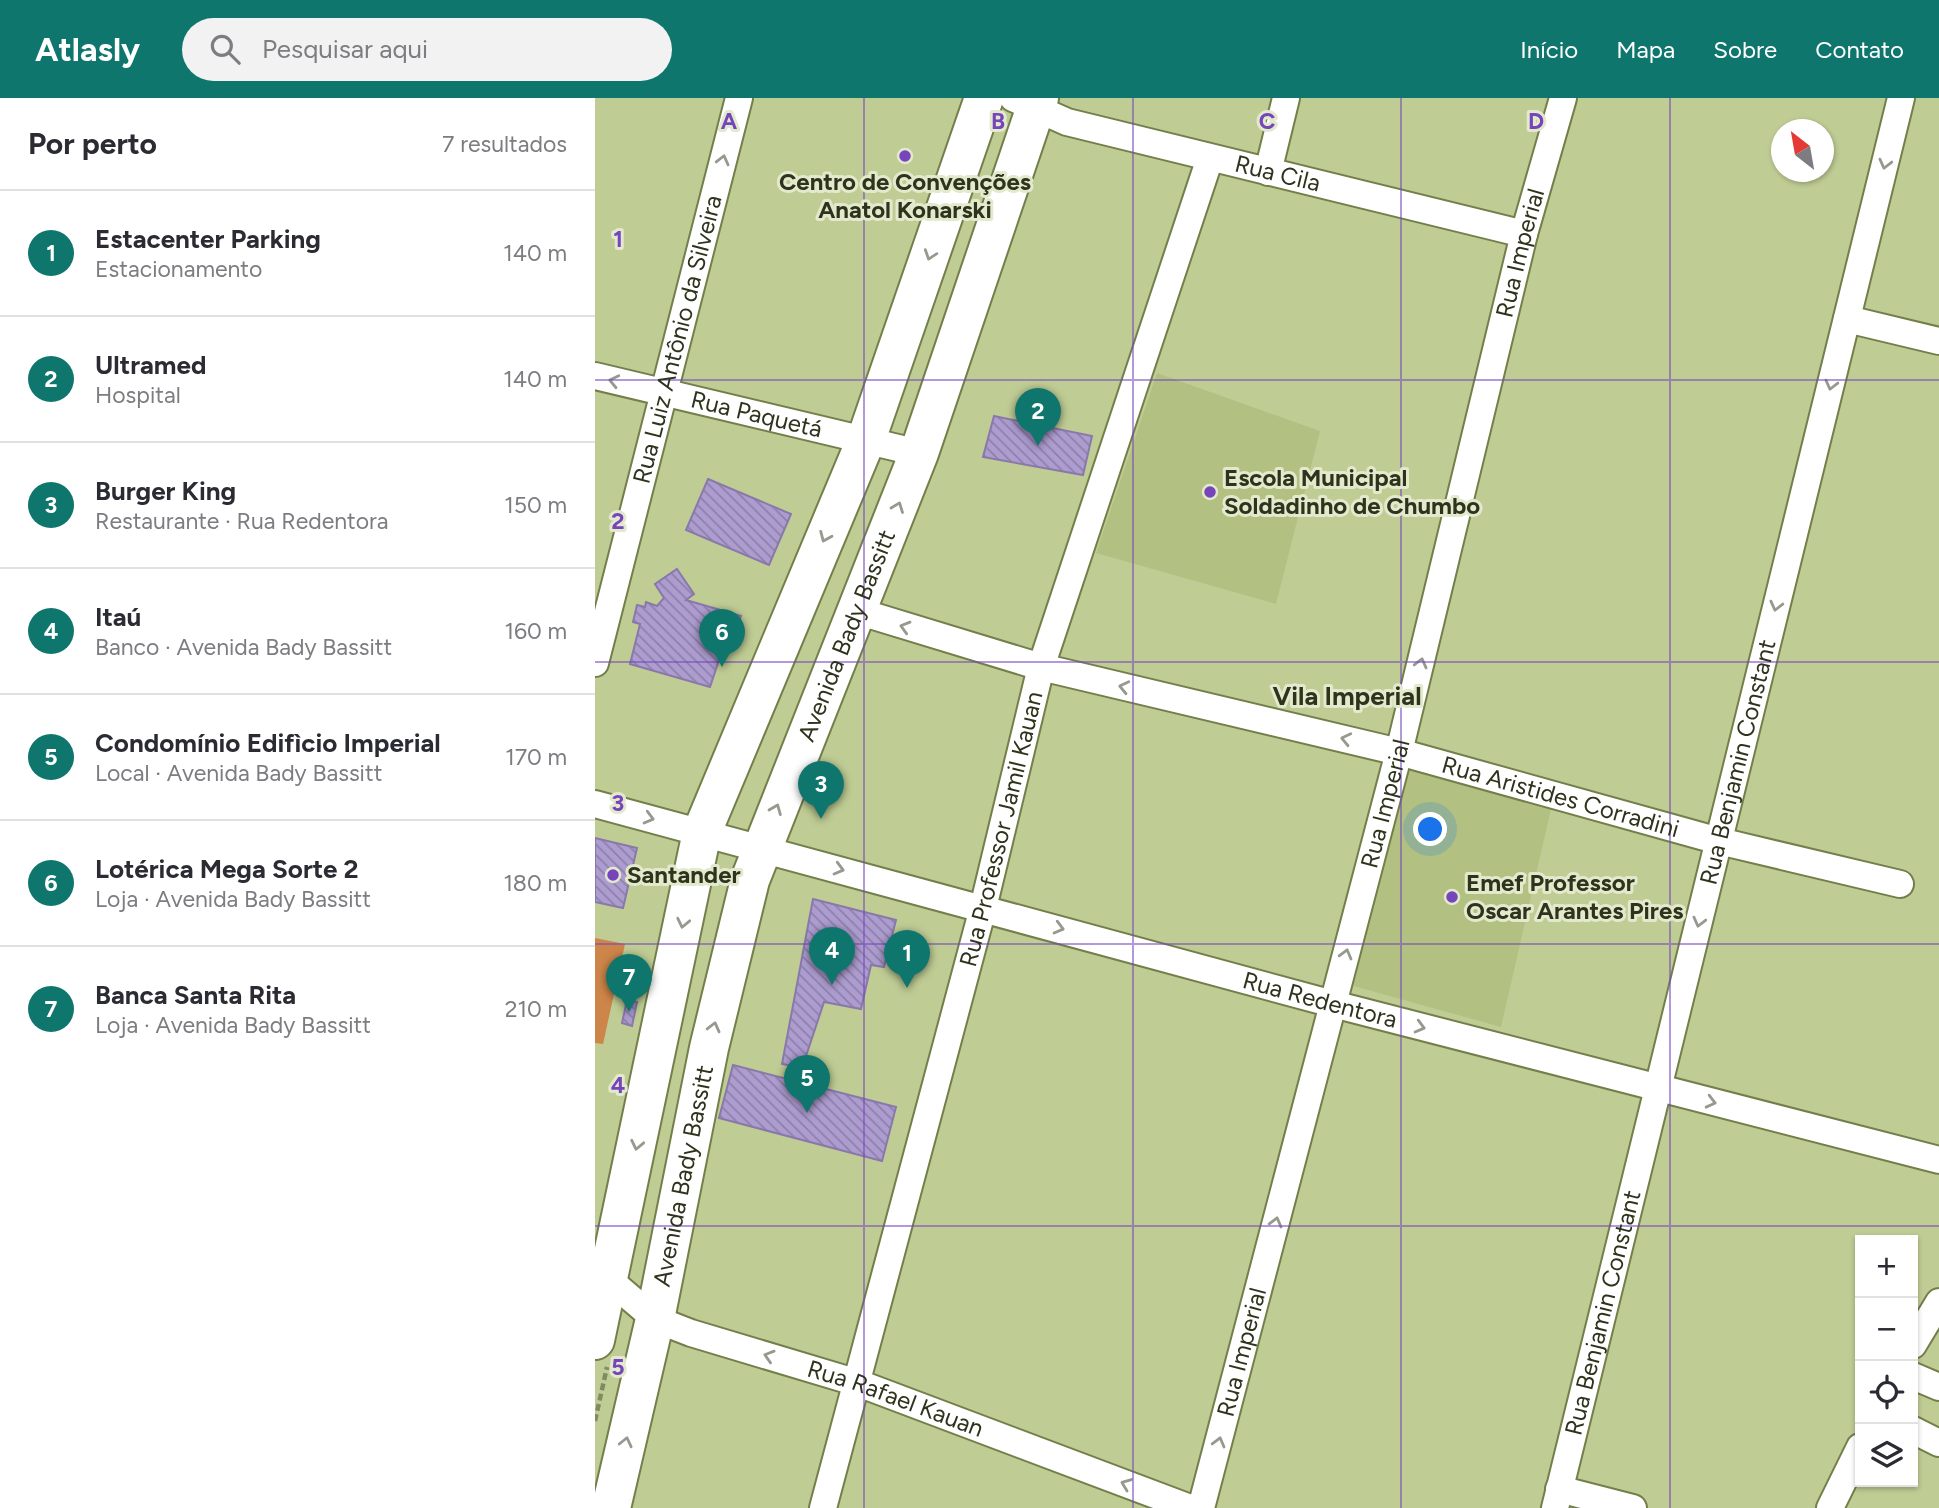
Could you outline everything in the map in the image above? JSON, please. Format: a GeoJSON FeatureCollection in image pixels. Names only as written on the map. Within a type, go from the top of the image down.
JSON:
{"type":"FeatureCollection","features":[{"type":"Feature","properties":{"kind":"main road","name":"Avenida Bady Bassitt"},"geometry":{"type":"LineString","coordinates":[[595,1340],[602,1273],[702,832],[866,440],[984,98]]}},
{"type":"Feature","properties":{"kind":"main road","name":"Avenida Bady Bassitt"},"geometry":{"type":"LineString","coordinates":[[611,1508],[655,1318],[709,1048],[761,848],[919,453],[1029,102]]}},
{"type":"Feature","properties":{"kind":"street","name":"Rua Luiz Antônio da Silveira"},"geometry":{"type":"LineString","coordinates":[[595,660],[739,98]]}},
{"type":"Feature","properties":{"kind":"street"},"geometry":{"type":"LineString","coordinates":[[1268,172],[1286,98]]}},
{"type":"Feature","properties":{"kind":"street","name":"Rua Imperial"},"geometry":{"type":"LineString","coordinates":[[1201,1508],[1399,752],[1524,234],[1563,98]]}},
{"type":"Feature","properties":{"kind":"street","name":"Rua Benjamin Constant"},"geometry":{"type":"LineString","coordinates":[[1557,1499],[1901,98]]}},
{"type":"Feature","properties":{"kind":"street","name":"Rua Cila"},"geometry":{"type":"LineString","coordinates":[[1029,102],[1067,122],[1524,234]]}},
{"type":"Feature","properties":{"kind":"street","name":"Rua Professor Jamil Kauan"},"geometry":{"type":"LineString","coordinates":[[823,1508],[983,908],[1041,667],[1210,159]]}},
{"type":"Feature","properties":{"kind":"street"},"geometry":{"type":"LineString","coordinates":[[1847,319],[1939,341]]}},
{"type":"Feature","properties":{"kind":"street","name":"Rua Paquetá"},"geometry":{"type":"LineString","coordinates":[[595,376],[919,453]]}},
{"type":"Feature","properties":{"kind":"street","name":"Rua Aristides Corradini"},"geometry":{"type":"LineString","coordinates":[[857,611],[1041,667],[1399,752],[1719,841],[1900,884]]}},
{"type":"Feature","properties":{"kind":"street","name":"Rua Redentora"},"geometry":{"type":"LineString","coordinates":[[595,804],[1333,1004],[1939,1160]]}},
{"type":"Feature","properties":{"kind":"street","name":"Rua Rafael Kauan"},"geometry":{"type":"LineString","coordinates":[[602,1273],[655,1318],[691,1333],[858,1383],[1190,1508]]}},
{"type":"Feature","properties":{"kind":"street"},"geometry":{"type":"LineString","coordinates":[[1918,1337],[1939,1302]]}},
{"type":"Feature","properties":{"kind":"street"},"geometry":{"type":"LineString","coordinates":[[1918,1378],[1939,1387]]}},
{"type":"Feature","properties":{"kind":"street"},"geometry":{"type":"LineString","coordinates":[[1918,1432],[1939,1443]]}},
{"type":"Feature","properties":{"kind":"street"},"geometry":{"type":"LineString","coordinates":[[1830,1508],[1855,1457]]}},
{"type":"Feature","properties":{"kind":"street"},"geometry":{"type":"LineString","coordinates":[[1557,1499],[1633,1508]]}},
{"type":"Feature","properties":{"kind":"shaded area","name":"Escola Municipal Soldadinho de Chumbo"},"geometry":{"type":"Polygon","coordinates":[[[1157,373],[1320,431],[1276,604],[1096,553],[1157,373]]]}},
{"type":"Feature","properties":{"kind":"shaded area","name":"Emef Professor Oscar Arantes Pires"},"geometry":{"type":"Polygon","coordinates":[[[1408,769],[1551,809],[1501,1027],[1350,985],[1408,769]]]}},
{"type":"Feature","properties":{"kind":"shaded area"},"geometry":{"type":"Polygon","coordinates":[[[595,938],[625,944],[603,1044],[595,1043],[595,938]]]}},
{"type":"Feature","properties":{"kind":"building"},"geometry":{"type":"Polygon","coordinates":[[[994,416],[1092,436],[1083,475],[983,457],[994,416]]]}},
{"type":"Feature","properties":{"kind":"building"},"geometry":{"type":"Polygon","coordinates":[[[708,479],[791,514],[769,565],[686,530],[708,479]]]}},
{"type":"Feature","properties":{"kind":"building"},"geometry":{"type":"Polygon","coordinates":[[[677,569],[694,594],[686,600],[741,616],[727,652],[722,651],[710,687],[630,664],[640,624],[633,622],[637,605],[645,607],[646,602],[657,606],[664,598],[655,584],[677,569]]]}},
{"type":"Feature","properties":{"kind":"building","name":"Santander"},"geometry":{"type":"Polygon","coordinates":[[[595,838],[637,848],[623,908],[595,902],[595,838]]]}},
{"type":"Feature","properties":{"kind":"building"},"geometry":{"type":"Polygon","coordinates":[[[813,899],[896,920],[884,967],[871,965],[861,1009],[824,1002],[802,1068],[782,1064],[813,899]]]}},
{"type":"Feature","properties":{"kind":"building"},"geometry":{"type":"Polygon","coordinates":[[[627,1000],[637,1002],[632,1026],[622,1023],[627,1000]]]}},
{"type":"Feature","properties":{"kind":"building"},"geometry":{"type":"Polygon","coordinates":[[[733,1065],[896,1107],[882,1161],[719,1118],[733,1065]]]}},
{"type":"Feature","properties":{"kind":"place","name":"Centro de Convenções Anatol Konarski"},"geometry":{"type":"Point","coordinates":[905,156]}},
{"type":"Feature","properties":{"kind":"place","name":"Ultramed"},"geometry":{"type":"Point","coordinates":[1038,446]}},
{"type":"Feature","properties":{"kind":"place","name":"Escola Municipal Soldadinho de Chumbo"},"geometry":{"type":"Point","coordinates":[1210,492]}},
{"type":"Feature","properties":{"kind":"place","name":"Lotérica Mega Sorte 2"},"geometry":{"type":"Point","coordinates":[722,667]}},
{"type":"Feature","properties":{"kind":"place","name":"Burger King"},"geometry":{"type":"Point","coordinates":[821,819]}},
{"type":"Feature","properties":{"kind":"place","name":"Santander"},"geometry":{"type":"Point","coordinates":[613,875]}},
{"type":"Feature","properties":{"kind":"place","name":"Emef Professor Oscar Arantes Pires"},"geometry":{"type":"Point","coordinates":[1452,897]}},
{"type":"Feature","properties":{"kind":"place","name":"Itaú"},"geometry":{"type":"Point","coordinates":[832,985]}},
{"type":"Feature","properties":{"kind":"place","name":"Estacenter Parking"},"geometry":{"type":"Point","coordinates":[907,988]}},
{"type":"Feature","properties":{"kind":"place","name":"Banca Santa Rita"},"geometry":{"type":"Point","coordinates":[629,1012]}},
{"type":"Feature","properties":{"kind":"place","name":"Condomínio Edifìcio Imperial"},"geometry":{"type":"Point","coordinates":[807,1113]}},
{"type":"Feature","properties":{"kind":"district","name":"Vila Imperial"},"geometry":{"type":"Point","coordinates":[1347,696]}}]}
